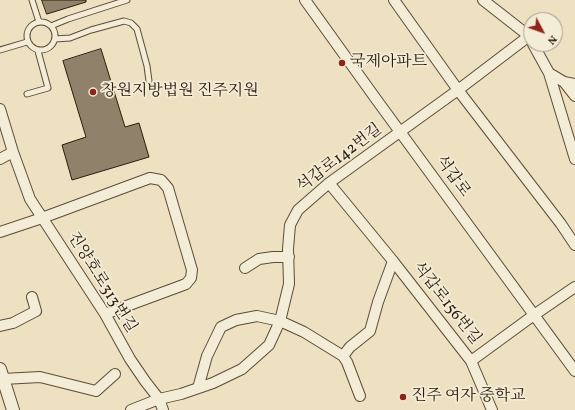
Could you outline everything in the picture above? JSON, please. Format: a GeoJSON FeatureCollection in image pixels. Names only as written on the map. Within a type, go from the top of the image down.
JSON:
{"type":"FeatureCollection","features":[{"type":"Feature","properties":{"kind":"street","name":"석갑로"},"geometry":{"type":"LineString","coordinates":[[305,0],[575,371]]}},
{"type":"Feature","properties":{"kind":"street"},"geometry":{"type":"LineString","coordinates":[[394,0],[458,90],[561,224],[575,245]]}},
{"type":"Feature","properties":{"kind":"street"},"geometry":{"type":"LineString","coordinates":[[483,0],[523,33]]}},
{"type":"Feature","properties":{"kind":"street","name":"석갑로142번길"},"geometry":{"type":"LineString","coordinates":[[131,410],[159,399],[181,394],[213,383],[242,369],[269,345],[280,321],[289,284],[290,225],[298,210],[329,183],[458,90],[523,45]]}},
{"type":"Feature","properties":{"kind":"street"},"geometry":{"type":"LineString","coordinates":[[538,52],[549,73],[575,159]]}},
{"type":"Feature","properties":{"kind":"street"},"geometry":{"type":"LineString","coordinates":[[549,73],[564,82],[575,84]]}},
{"type":"Feature","properties":{"kind":"street"},"geometry":{"type":"LineString","coordinates":[[564,82],[575,96]]}},
{"type":"Feature","properties":{"kind":"street","name":"진양호로313번길"},"geometry":{"type":"LineString","coordinates":[[0,109],[13,152],[30,199],[105,314],[144,381],[159,399]]}},
{"type":"Feature","properties":{"kind":"street"},"geometry":{"type":"LineString","coordinates":[[0,159],[13,152]]}},
{"type":"Feature","properties":{"kind":"street"},"geometry":{"type":"LineString","coordinates":[[0,232],[150,178],[161,180],[168,188],[192,270],[191,278],[186,284],[105,314]]}},
{"type":"Feature","properties":{"kind":"street","name":"석갑로156번길"},"geometry":{"type":"LineString","coordinates":[[329,183],[393,261],[471,361],[575,287]]}},
{"type":"Feature","properties":{"kind":"street"},"geometry":{"type":"LineString","coordinates":[[245,268],[259,259],[289,257]]}},
{"type":"Feature","properties":{"kind":"street","name":"석갑로156번길"},"geometry":{"type":"LineString","coordinates":[[343,356],[350,347],[370,331],[378,302],[393,261]]}},
{"type":"Feature","properties":{"kind":"street"},"geometry":{"type":"LineString","coordinates":[[0,326],[13,323],[36,311],[32,297]]}},
{"type":"Feature","properties":{"kind":"street"},"geometry":{"type":"LineString","coordinates":[[198,388],[207,356],[221,327],[236,320],[257,316],[280,321],[304,332],[343,356],[347,362],[360,396]]}},
{"type":"Feature","properties":{"kind":"street"},"geometry":{"type":"LineString","coordinates":[[471,361],[492,410]]}},
{"type":"Feature","properties":{"kind":"street"},"geometry":{"type":"LineString","coordinates":[[13,410],[2,374],[40,377],[96,391],[115,374]]}},
{"type":"Feature","properties":{"kind":"street"},"geometry":{"type":"LineString","coordinates":[[159,399],[163,410]]}},
{"type":"Feature","properties":{"kind":"lane"},"geometry":{"type":"LineString","coordinates":[[32,0],[39,22]]}},
{"type":"Feature","properties":{"kind":"lane"},"geometry":{"type":"LineString","coordinates":[[51,26],[68,18],[127,0]]}},
{"type":"Feature","properties":{"kind":"lane"},"geometry":{"type":"LineString","coordinates":[[55,39],[70,38],[124,21],[130,23],[137,29],[147,66],[149,81]]}},
{"type":"Feature","properties":{"kind":"lane"},"geometry":{"type":"LineString","coordinates":[[39,22],[46,23],[51,26],[54,29],[55,39],[51,47],[43,51],[33,49],[27,42],[26,37],[29,28],[39,22]]}},
{"type":"Feature","properties":{"kind":"lane"},"geometry":{"type":"LineString","coordinates":[[0,50],[27,42]]}},
{"type":"Feature","properties":{"kind":"lane"},"geometry":{"type":"LineString","coordinates":[[27,94],[48,88],[38,51]]}},
{"type":"Feature","properties":{"kind":"building"},"geometry":{"type":"Polygon","coordinates":[[[42,0],[86,0],[86,2],[47,14],[42,0]]]}},
{"type":"Feature","properties":{"kind":"building","name":"창원지방법원 진주지원"},"geometry":{"type":"Polygon","coordinates":[[[101,49],[125,127],[139,123],[149,157],[72,180],[62,145],[86,137],[63,61],[101,49]]]}},
{"type":"Feature","properties":{"kind":"place","name":"국제아파트"},"geometry":{"type":"Point","coordinates":[342,63]}},
{"type":"Feature","properties":{"kind":"place","name":"창원지방법원 진주지원"},"geometry":{"type":"Point","coordinates":[93,92]}},
{"type":"Feature","properties":{"kind":"place","name":"진주 여자 중학교"},"geometry":{"type":"Point","coordinates":[403,397]}}]}
